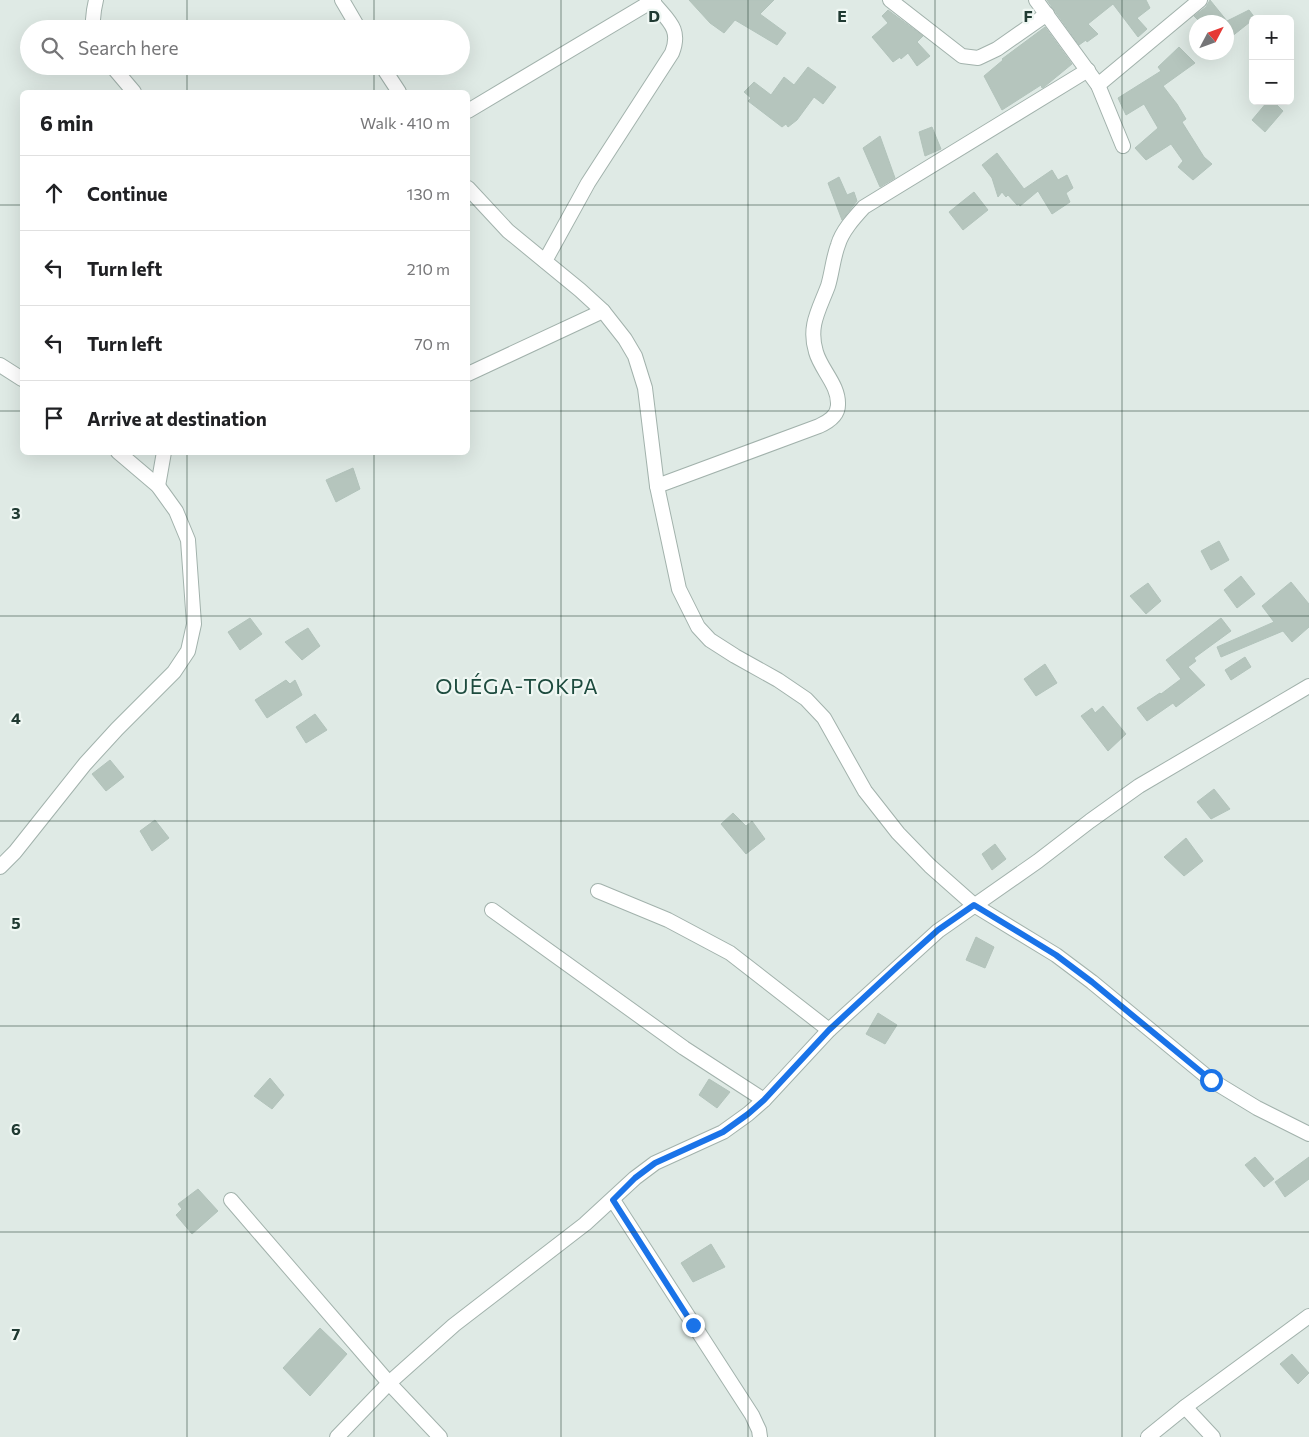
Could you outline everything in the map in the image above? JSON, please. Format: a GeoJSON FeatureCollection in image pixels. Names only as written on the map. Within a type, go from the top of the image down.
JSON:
{"type":"FeatureCollection","features":[{"type":"Feature","properties":{"kind":"street"},"geometry":{"type":"LineString","coordinates":[[93,20],[96,0]]}},
{"type":"Feature","properties":{"kind":"street"},"geometry":{"type":"LineString","coordinates":[[342,0],[354,20]]}},
{"type":"Feature","properties":{"kind":"street"},"geometry":{"type":"LineString","coordinates":[[470,110],[653,0],[675,29],[676,43],[672,53],[588,182],[545,261]]}},
{"type":"Feature","properties":{"kind":"street"},"geometry":{"type":"LineString","coordinates":[[890,0],[962,56],[978,58],[997,50],[1047,14]]}},
{"type":"Feature","properties":{"kind":"street"},"geometry":{"type":"LineString","coordinates":[[1036,0],[1098,85],[1123,146]]}},
{"type":"Feature","properties":{"kind":"street"},"geometry":{"type":"LineString","coordinates":[[1098,85],[1200,0]]}},
{"type":"Feature","properties":{"kind":"street"},"geometry":{"type":"LineString","coordinates":[[657,486],[819,426],[832,419],[839,406],[835,390],[816,353],[812,330],[817,310],[828,286],[838,244],[850,223],[864,207],[1088,70]]}},
{"type":"Feature","properties":{"kind":"street"},"geometry":{"type":"LineString","coordinates":[[120,75],[132,90]]}},
{"type":"Feature","properties":{"kind":"street"},"geometry":{"type":"LineString","coordinates":[[388,75],[398,90]]}},
{"type":"Feature","properties":{"kind":"street"},"geometry":{"type":"LineString","coordinates":[[470,190],[508,231],[603,311],[625,339],[640,370],[644,388],[657,486],[680,589],[698,627],[710,640],[778,680],[806,699],[824,718],[865,791],[898,833],[930,866],[974,905],[1056,955],[1211,1080],[1257,1108],[1309,1134]]}},
{"type":"Feature","properties":{"kind":"street"},"geometry":{"type":"LineString","coordinates":[[470,373],[603,311]]}},
{"type":"Feature","properties":{"kind":"street"},"geometry":{"type":"LineString","coordinates":[[0,365],[20,379]]}},
{"type":"Feature","properties":{"kind":"street"},"geometry":{"type":"LineString","coordinates":[[0,867],[15,852],[85,764],[117,728],[174,672],[188,651],[194,624],[188,540],[176,511],[158,486],[122,455]]}},
{"type":"Feature","properties":{"kind":"street"},"geometry":{"type":"LineString","coordinates":[[158,486],[163,455]]}},
{"type":"Feature","properties":{"kind":"street"},"geometry":{"type":"LineString","coordinates":[[337,1437],[389,1383],[454,1325],[585,1224],[635,1178],[655,1163],[723,1132],[748,1114],[764,1100],[829,1030],[938,930],[1139,786],[1309,686]]}},
{"type":"Feature","properties":{"kind":"street"},"geometry":{"type":"LineString","coordinates":[[598,891],[668,920],[730,953],[829,1030]]}},
{"type":"Feature","properties":{"kind":"street"},"geometry":{"type":"LineString","coordinates":[[492,910],[684,1048],[764,1100]]}},
{"type":"Feature","properties":{"kind":"street"},"geometry":{"type":"LineString","coordinates":[[231,1200],[389,1383],[440,1437]]}},
{"type":"Feature","properties":{"kind":"street"},"geometry":{"type":"LineString","coordinates":[[613,1200],[752,1415],[760,1437]]}},
{"type":"Feature","properties":{"kind":"street"},"geometry":{"type":"LineString","coordinates":[[1148,1437],[1309,1318]]}},
{"type":"Feature","properties":{"kind":"street"},"geometry":{"type":"LineString","coordinates":[[1185,1408],[1213,1437]]}},
{"type":"Feature","properties":{"kind":"building"},"geometry":{"type":"Polygon","coordinates":[[[689,0],[774,0],[760,14],[786,33],[777,45],[735,20],[724,33],[710,23],[689,0]]]}},
{"type":"Feature","properties":{"kind":"building"},"geometry":{"type":"Polygon","coordinates":[[[1047,0],[1146,0],[1150,8],[1137,18],[1147,29],[1138,37],[1113,4],[1088,24],[1098,34],[1079,45],[1047,0]]]}},
{"type":"Feature","properties":{"kind":"building"},"geometry":{"type":"Polygon","coordinates":[[[1210,0],[1222,15],[1195,15],[1206,7],[1210,0]]]}},
{"type":"Feature","properties":{"kind":"building"},"geometry":{"type":"Polygon","coordinates":[[[888,10],[923,36],[917,42],[930,56],[917,66],[908,53],[901,59],[900,57],[893,62],[872,37],[888,23],[882,16],[888,10]]]}},
{"type":"Feature","properties":{"kind":"building"},"geometry":{"type":"Polygon","coordinates":[[[1249,10],[1253,15],[1249,15],[1249,23],[1234,35],[1234,18],[1249,10]]]}},
{"type":"Feature","properties":{"kind":"building"},"geometry":{"type":"Polygon","coordinates":[[[1045,27],[1072,64],[1044,87],[1042,88],[1041,85],[1002,110],[984,76],[1002,59],[1045,27]]]}},
{"type":"Feature","properties":{"kind":"building"},"geometry":{"type":"Polygon","coordinates":[[[1179,47],[1189,57],[1189,60],[1195,63],[1163,86],[1186,119],[1182,122],[1204,157],[1212,164],[1193,180],[1178,167],[1183,161],[1171,144],[1146,160],[1135,148],[1158,128],[1144,104],[1126,115],[1118,98],[1161,71],[1158,67],[1179,47]]]}},
{"type":"Feature","properties":{"kind":"building"},"geometry":{"type":"Polygon","coordinates":[[[808,67],[836,87],[823,104],[814,97],[797,120],[788,127],[786,124],[782,127],[748,101],[751,98],[744,92],[754,82],[771,95],[784,77],[794,85],[808,67]]]}},
{"type":"Feature","properties":{"kind":"building"},"geometry":{"type":"Polygon","coordinates":[[[1265,105],[1277,105],[1283,111],[1265,132],[1252,120],[1265,105]]]}},
{"type":"Feature","properties":{"kind":"building"},"geometry":{"type":"Polygon","coordinates":[[[932,127],[941,149],[925,156],[919,132],[932,127]]]}},
{"type":"Feature","properties":{"kind":"building"},"geometry":{"type":"Polygon","coordinates":[[[880,136],[895,178],[880,187],[863,148],[880,136]]]}},
{"type":"Feature","properties":{"kind":"building"},"geometry":{"type":"Polygon","coordinates":[[[997,153],[1024,189],[1052,170],[1058,180],[1067,175],[1073,188],[1066,193],[1070,202],[1052,214],[1038,191],[1020,206],[1002,192],[998,197],[992,178],[982,165],[997,153]]]}},
{"type":"Feature","properties":{"kind":"building"},"geometry":{"type":"Polygon","coordinates":[[[839,177],[847,195],[854,192],[857,201],[842,220],[828,183],[839,177]]]}},
{"type":"Feature","properties":{"kind":"building"},"geometry":{"type":"Polygon","coordinates":[[[974,192],[988,210],[963,230],[949,212],[974,192]]]}},
{"type":"Feature","properties":{"kind":"building"},"geometry":{"type":"Polygon","coordinates":[[[353,468],[360,489],[336,502],[326,480],[353,468]]]}},
{"type":"Feature","properties":{"kind":"building"},"geometry":{"type":"Polygon","coordinates":[[[1219,541],[1229,560],[1211,570],[1201,551],[1219,541]]]}},
{"type":"Feature","properties":{"kind":"building"},"geometry":{"type":"Polygon","coordinates":[[[1241,576],[1255,594],[1237,608],[1224,590],[1241,576]]]}},
{"type":"Feature","properties":{"kind":"building"},"geometry":{"type":"Polygon","coordinates":[[[1291,582],[1309,604],[1309,627],[1292,642],[1283,631],[1221,657],[1217,647],[1274,622],[1262,606],[1291,582]]]}},
{"type":"Feature","properties":{"kind":"building"},"geometry":{"type":"Polygon","coordinates":[[[1148,583],[1161,601],[1146,614],[1130,596],[1148,583]]]}},
{"type":"Feature","properties":{"kind":"building"},"geometry":{"type":"Polygon","coordinates":[[[250,618],[262,634],[240,650],[228,632],[250,618]]]}},
{"type":"Feature","properties":{"kind":"building"},"geometry":{"type":"Polygon","coordinates":[[[1221,618],[1231,631],[1194,658],[1196,661],[1188,667],[1205,685],[1176,707],[1173,703],[1147,721],[1137,708],[1161,694],[1181,679],[1166,660],[1221,618]]]}},
{"type":"Feature","properties":{"kind":"building"},"geometry":{"type":"Polygon","coordinates":[[[308,628],[320,646],[302,660],[285,642],[308,628]]]}},
{"type":"Feature","properties":{"kind":"building"},"geometry":{"type":"Polygon","coordinates":[[[1245,657],[1251,667],[1231,680],[1225,670],[1245,657]]]}},
{"type":"Feature","properties":{"kind":"building"},"geometry":{"type":"Polygon","coordinates":[[[1045,664],[1057,683],[1036,696],[1024,679],[1045,664]]]}},
{"type":"Feature","properties":{"kind":"building"},"geometry":{"type":"Polygon","coordinates":[[[286,680],[290,684],[295,680],[302,695],[267,718],[255,700],[286,680]]]}},
{"type":"Feature","properties":{"kind":"building"},"geometry":{"type":"Polygon","coordinates":[[[1103,706],[1126,734],[1108,751],[1081,716],[1092,708],[1095,713],[1103,706]]]}},
{"type":"Feature","properties":{"kind":"building"},"geometry":{"type":"Polygon","coordinates":[[[315,714],[327,730],[306,743],[296,727],[315,714]]]}},
{"type":"Feature","properties":{"kind":"building"},"geometry":{"type":"Polygon","coordinates":[[[110,760],[124,777],[106,791],[92,774],[110,760]]]}},
{"type":"Feature","properties":{"kind":"building"},"geometry":{"type":"Polygon","coordinates":[[[1214,789],[1230,809],[1211,819],[1197,802],[1214,789]]]}},
{"type":"Feature","properties":{"kind":"building"},"geometry":{"type":"Polygon","coordinates":[[[733,813],[746,826],[752,821],[765,839],[746,854],[721,824],[733,813]]]}},
{"type":"Feature","properties":{"kind":"building"},"geometry":{"type":"Polygon","coordinates":[[[155,820],[169,838],[152,851],[140,831],[155,820]]]}},
{"type":"Feature","properties":{"kind":"building"},"geometry":{"type":"Polygon","coordinates":[[[1186,838],[1203,861],[1184,876],[1164,857],[1186,838]]]}},
{"type":"Feature","properties":{"kind":"building"},"geometry":{"type":"Polygon","coordinates":[[[995,844],[1006,859],[992,870],[982,854],[995,844]]]}},
{"type":"Feature","properties":{"kind":"building"},"geometry":{"type":"Polygon","coordinates":[[[976,937],[994,947],[985,968],[966,960],[976,937]]]}},
{"type":"Feature","properties":{"kind":"building"},"geometry":{"type":"Polygon","coordinates":[[[878,1013],[897,1025],[885,1044],[866,1034],[878,1013]]]}},
{"type":"Feature","properties":{"kind":"building"},"geometry":{"type":"Polygon","coordinates":[[[270,1078],[284,1095],[272,1109],[254,1096],[270,1078]]]}},
{"type":"Feature","properties":{"kind":"building"},"geometry":{"type":"Polygon","coordinates":[[[709,1079],[730,1092],[717,1108],[699,1095],[709,1079]]]}},
{"type":"Feature","properties":{"kind":"building"},"geometry":{"type":"Polygon","coordinates":[[[1255,1157],[1274,1179],[1264,1187],[1245,1165],[1255,1157]]]}},
{"type":"Feature","properties":{"kind":"building"},"geometry":{"type":"Polygon","coordinates":[[[1309,1157],[1309,1179],[1285,1197],[1275,1182],[1309,1157]]]}},
{"type":"Feature","properties":{"kind":"building"},"geometry":{"type":"Polygon","coordinates":[[[198,1189],[218,1211],[192,1234],[176,1215],[182,1209],[178,1204],[198,1189]]]}},
{"type":"Feature","properties":{"kind":"building"},"geometry":{"type":"Polygon","coordinates":[[[711,1244],[725,1267],[693,1282],[681,1263],[711,1244]]]}},
{"type":"Feature","properties":{"kind":"building"},"geometry":{"type":"Polygon","coordinates":[[[320,1328],[347,1354],[310,1396],[283,1368],[320,1328]]]}},
{"type":"Feature","properties":{"kind":"building"},"geometry":{"type":"Polygon","coordinates":[[[1292,1354],[1309,1373],[1298,1384],[1280,1364],[1292,1354]]]}},
{"type":"Feature","properties":{"kind":"district","name":"OUÉGA-TOKPA"},"geometry":{"type":"Point","coordinates":[517,685]}},
{"type":"Feature","properties":{"kind":"route"},"geometry":{"type":"LineString","coordinates":[[693,1325],[613,1200],[635,1178],[655,1163],[723,1132],[748,1114],[764,1100],[829,1030],[898,966],[938,930],[974,905],[1056,955],[1128,1011],[1211,1080]]}}]}
